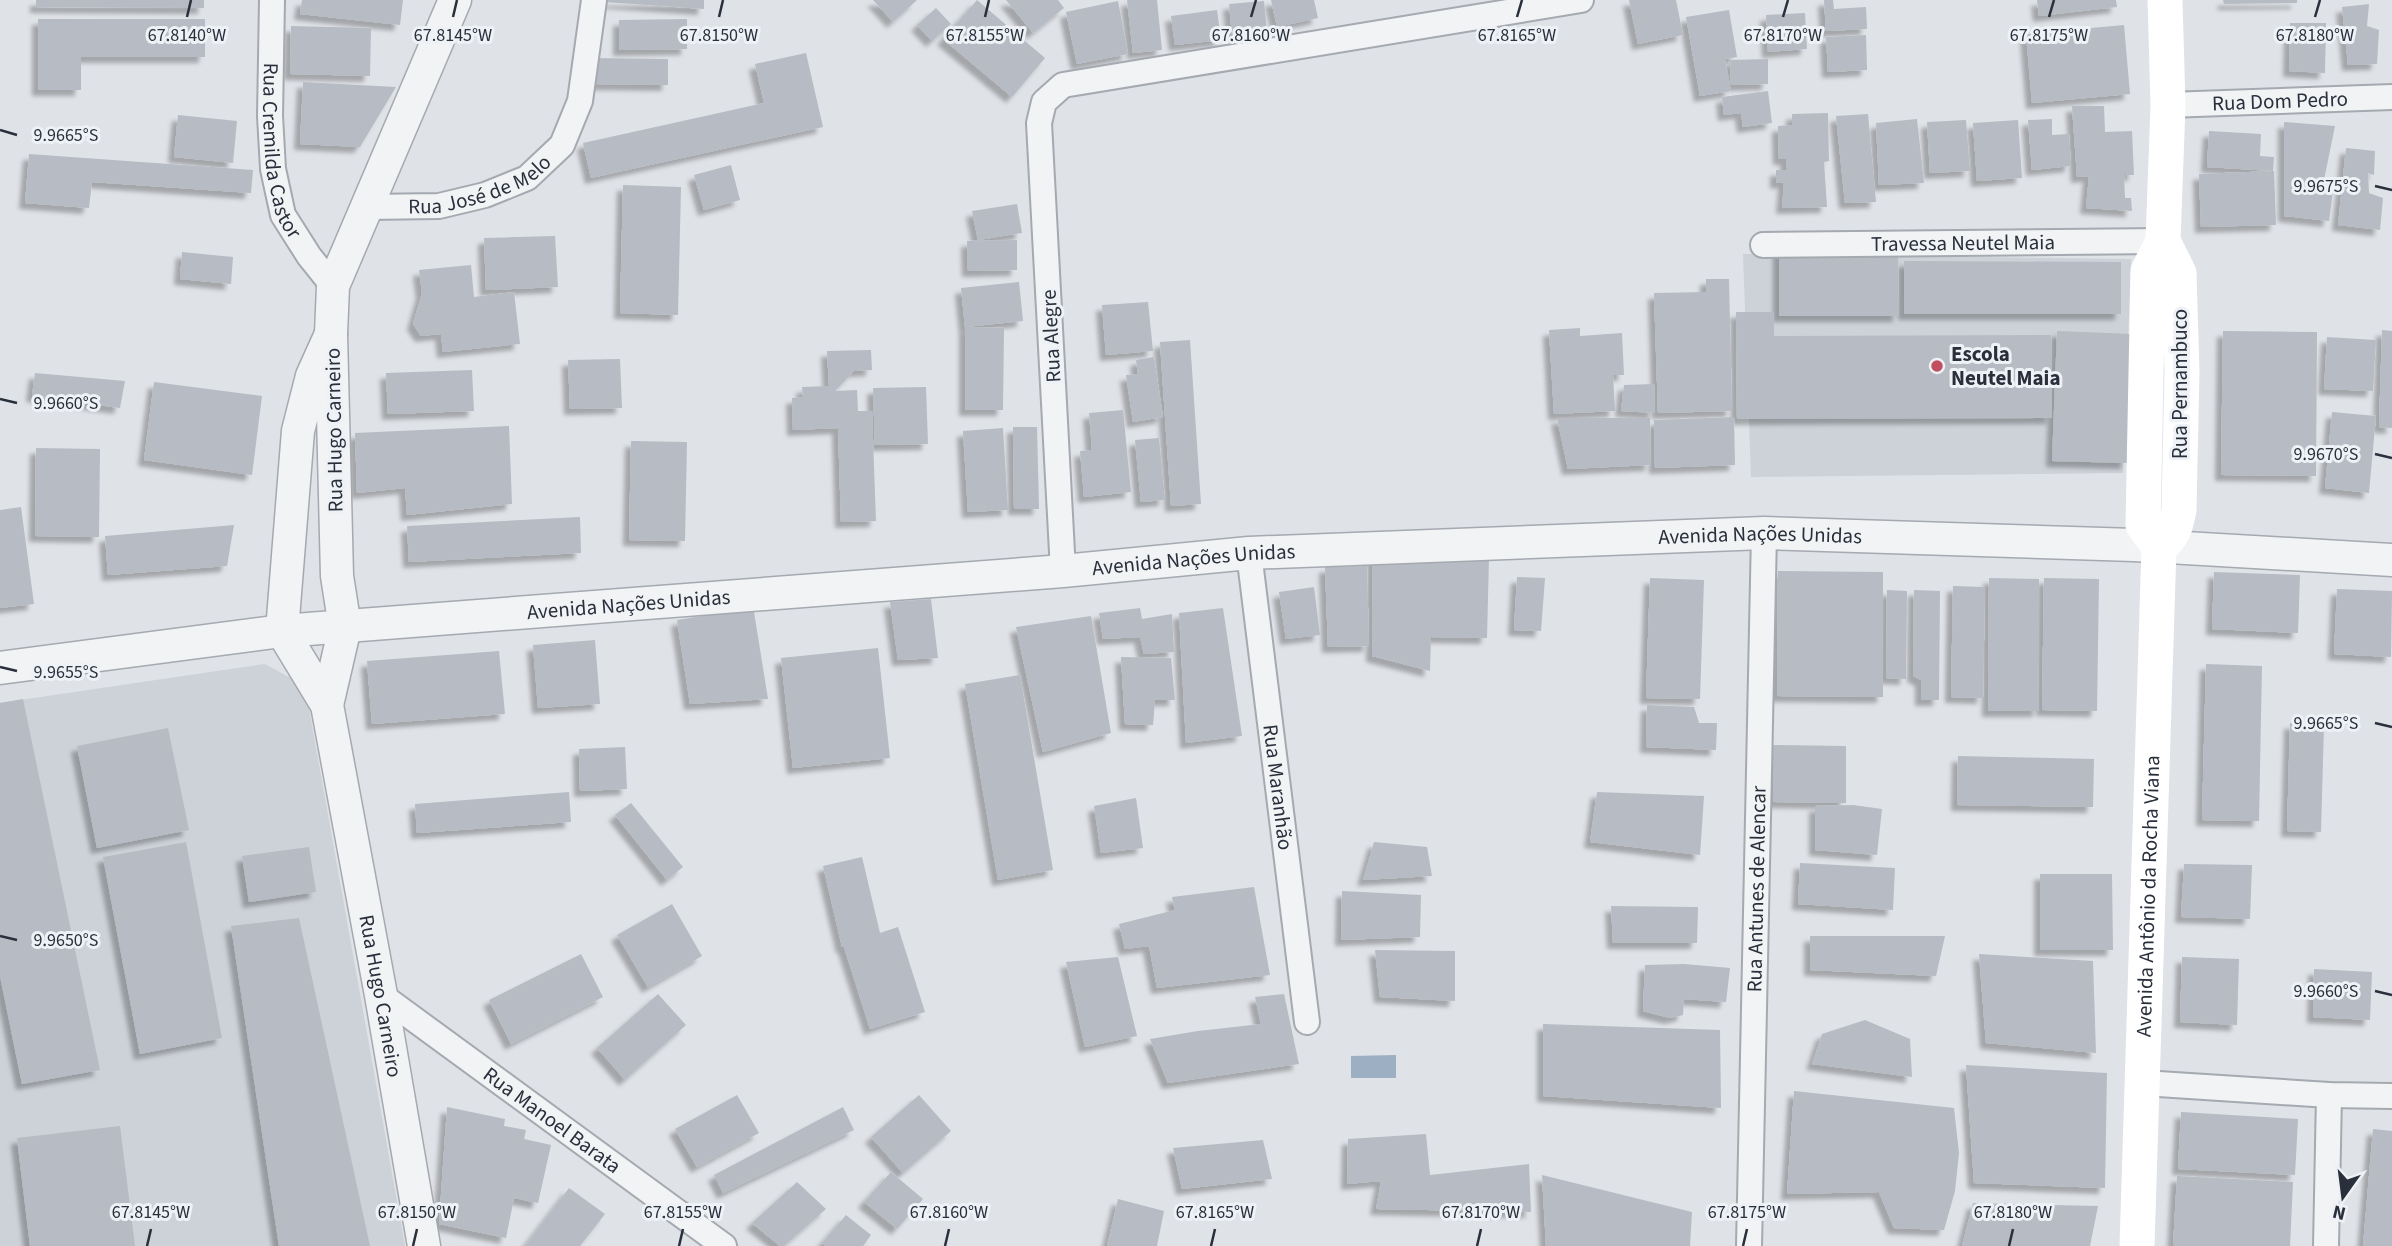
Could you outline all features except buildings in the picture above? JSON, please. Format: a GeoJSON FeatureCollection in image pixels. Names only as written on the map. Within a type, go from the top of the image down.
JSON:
{"type":"FeatureCollection","features":[{"type":"Feature","properties":{"kind":"main road","name":"Rua Pernambuco"},"geometry":{"type":"LineString","coordinates":[[2159,534],[2179,510],[2182,371],[2179,273],[2163,241],[2168,105],[2165,0]]}},
{"type":"Feature","properties":{"kind":"main road","name":"Avenida Antônio da Rocha Viana"},"geometry":{"type":"LineString","coordinates":[[2137,1246],[2159,534]]}},
{"type":"Feature","properties":{"kind":"street","name":"Rua Cremilda Castor"},"geometry":{"type":"LineString","coordinates":[[272,0],[273,169],[283,215],[309,256],[333,286]]}},
{"type":"Feature","properties":{"kind":"street","name":"Rua José de Melo"},"geometry":{"type":"LineString","coordinates":[[331,334],[333,286],[455,0]]}},
{"type":"Feature","properties":{"kind":"street","name":"Rua José de Melo"},"geometry":{"type":"LineString","coordinates":[[367,207],[439,206],[485,195],[527,178],[562,145],[580,101],[594,0]]}},
{"type":"Feature","properties":{"kind":"street","name":"Rua Alegre"},"geometry":{"type":"LineString","coordinates":[[1063,570],[1039,123],[1044,102],[1063,85],[1581,0]]}},
{"type":"Feature","properties":{"kind":"street","name":"Rua Dom Pedro"},"geometry":{"type":"LineString","coordinates":[[2168,105],[2392,97]]}},
{"type":"Feature","properties":{"kind":"street","name":"Travessa Neutel Maia"},"geometry":{"type":"LineString","coordinates":[[1763,245],[2163,241]]}},
{"type":"Feature","properties":{"kind":"street","name":"Rua Hugo Carneiro"},"geometry":{"type":"LineString","coordinates":[[327,705],[345,627],[337,576],[331,334]]}},
{"type":"Feature","properties":{"kind":"street","name":"Rua Hugo Carneiro"},"geometry":{"type":"LineString","coordinates":[[331,334],[312,376],[298,431],[282,631],[327,705],[424,1246]]}},
{"type":"Feature","properties":{"kind":"street","name":"Avenida Nações Unidas"},"geometry":{"type":"LineString","coordinates":[[0,668],[282,631],[1249,553],[1764,533],[2159,534],[2392,561]]}},
{"type":"Feature","properties":{"kind":"street","name":"Rua Antunes de Alencar"},"geometry":{"type":"LineString","coordinates":[[1749,1246],[1764,533]]}},
{"type":"Feature","properties":{"kind":"street","name":"Rua Maranhão"},"geometry":{"type":"LineString","coordinates":[[1249,553],[1307,1023]]}},
{"type":"Feature","properties":{"kind":"street","name":"Rua Manoel Barata"},"geometry":{"type":"LineString","coordinates":[[381,995],[724,1246]]}},
{"type":"Feature","properties":{"kind":"street"},"geometry":{"type":"LineString","coordinates":[[2143,1083],[2329,1096],[2392,1096]]}},
{"type":"Feature","properties":{"kind":"street"},"geometry":{"type":"LineString","coordinates":[[2326,1246],[2329,1096]]}},
{"type":"Feature","properties":{"kind":"shaded area","name":"Escola Neutel Maia"},"geometry":{"type":"Polygon","coordinates":[[[1743,254],[2131,259],[2123,473],[1751,477],[1743,254]]]}},
{"type":"Feature","properties":{"kind":"shaded area"},"geometry":{"type":"Polygon","coordinates":[[[265,664],[305,686],[405,1246],[0,1246],[0,703],[265,664]]]}},
{"type":"Feature","properties":{"kind":"water"},"geometry":{"type":"Polygon","coordinates":[[[1396,1055],[1396,1078],[1351,1078],[1351,1056],[1396,1055]]]}},
{"type":"Feature","properties":{"kind":"place","name":"Escola Neutel Maia"},"geometry":{"type":"Point","coordinates":[1937,366]}}]}
